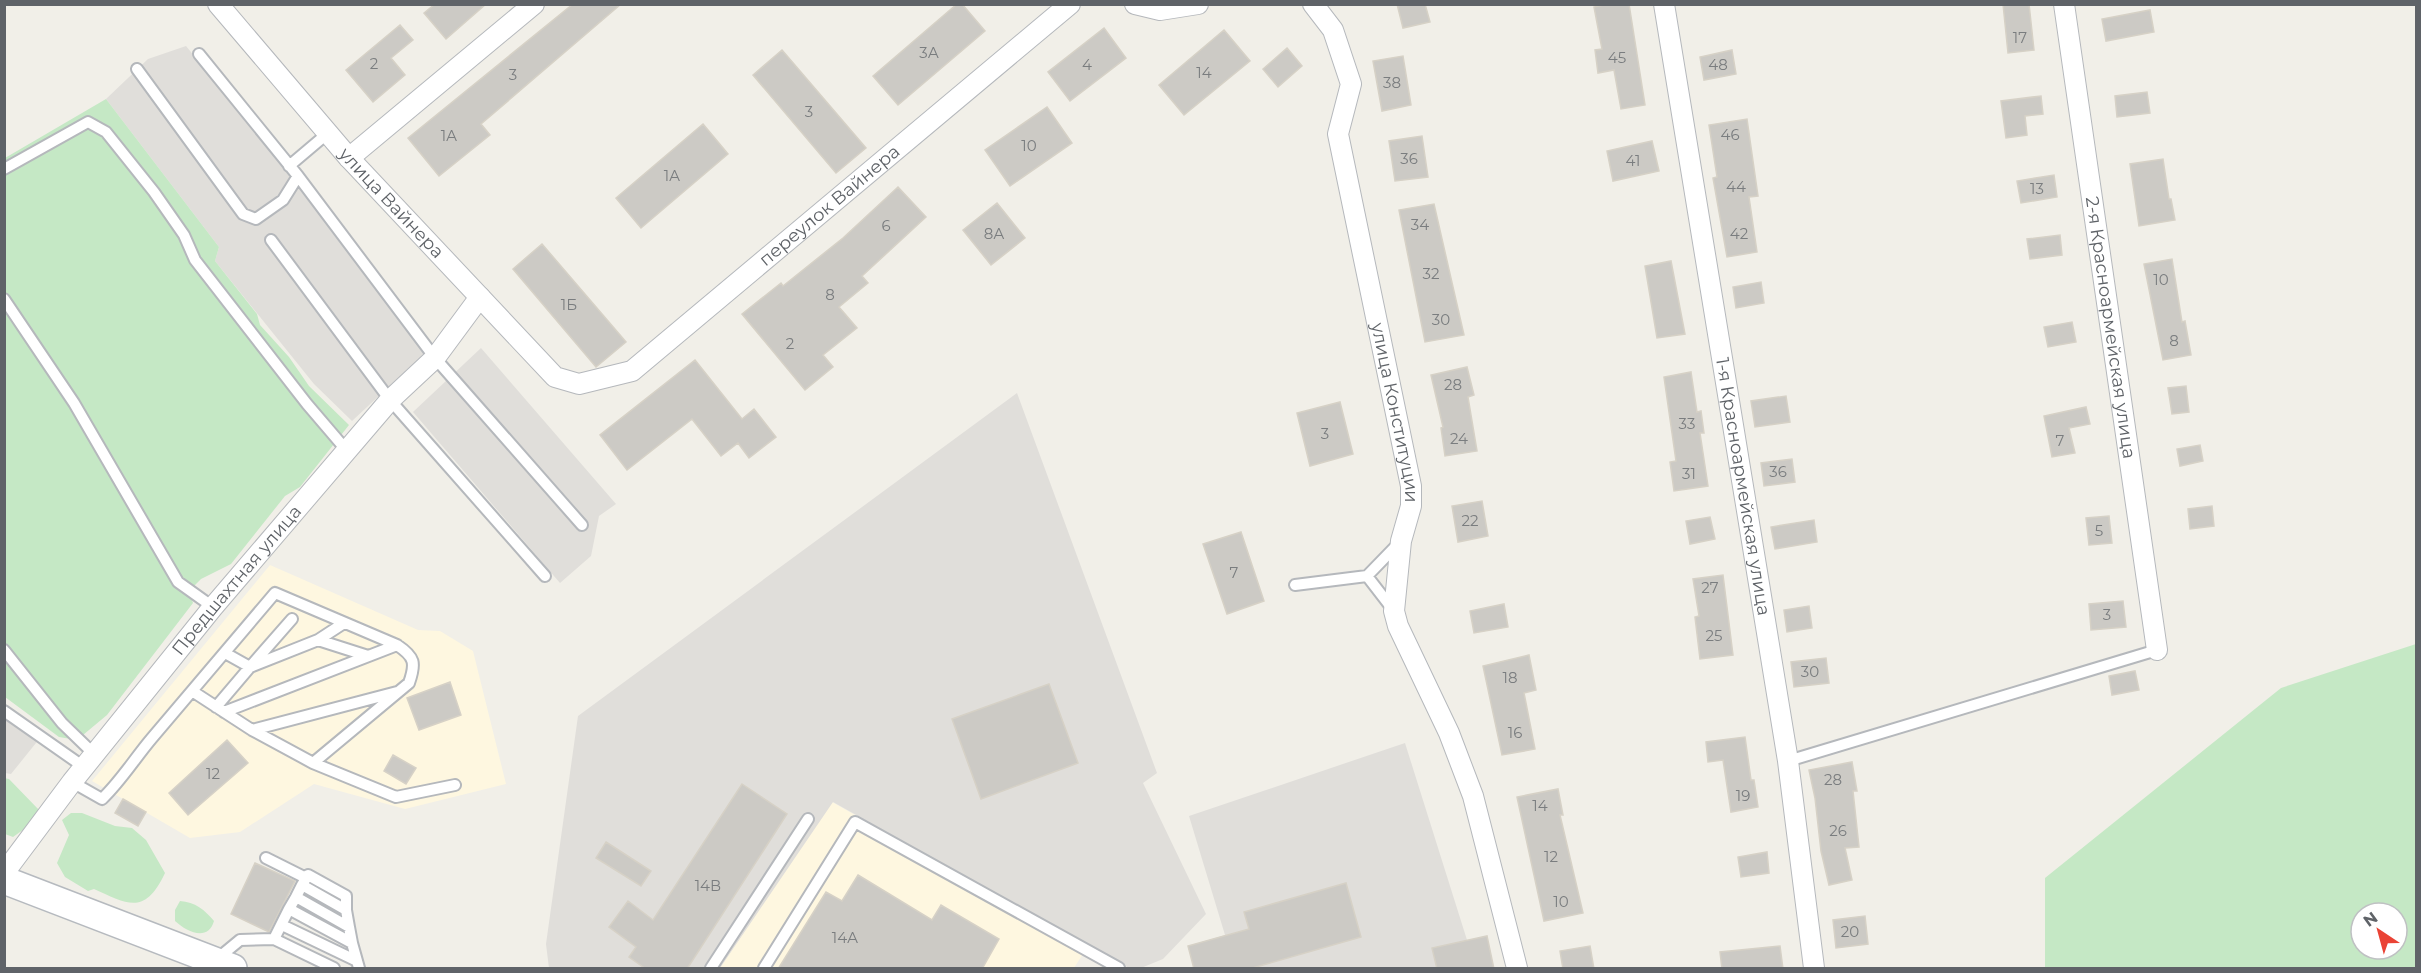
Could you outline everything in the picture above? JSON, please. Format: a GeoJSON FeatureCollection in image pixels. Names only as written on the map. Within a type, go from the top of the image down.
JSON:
{"type":"FeatureCollection","features":[{"type":"Feature","properties":{"kind":"main road"},"geometry":{"type":"LineString","coordinates":[[4,880],[224,965]]}},
{"type":"Feature","properties":{"kind":"street","name":"улица Вайнера"},"geometry":{"type":"LineString","coordinates":[[218,4],[349,158],[555,377],[579,384]]}},
{"type":"Feature","properties":{"kind":"street"},"geometry":{"type":"LineString","coordinates":[[349,158],[534,4]]}},
{"type":"Feature","properties":{"kind":"street","name":"переулок Вайнера"},"geometry":{"type":"LineString","coordinates":[[579,384],[632,371],[1070,4]]}},
{"type":"Feature","properties":{"kind":"street"},"geometry":{"type":"LineString","coordinates":[[1135,4],[1160,10],[1198,4]]}},
{"type":"Feature","properties":{"kind":"street","name":"улица Конституции"},"geometry":{"type":"LineString","coordinates":[[1313,4],[1333,30],[1351,84],[1338,134],[1411,486],[1411,506],[1401,541],[1394,611],[1398,626],[1449,734],[1473,796],[1485,834],[1515,963]]}},
{"type":"Feature","properties":{"kind":"street","name":"1-я Красноармейская улица"},"geometry":{"type":"LineString","coordinates":[[1664,4],[1788,760],[1814,969]]}},
{"type":"Feature","properties":{"kind":"street","name":"2-я Красноармейская улица"},"geometry":{"type":"LineString","coordinates":[[2064,4],[2157,650]]}},
{"type":"Feature","properties":{"kind":"street","name":"Предшахтная улица"},"geometry":{"type":"LineString","coordinates":[[4,873],[83,768],[213,607],[348,452],[390,400],[435,358],[480,297]]}},
{"type":"Feature","properties":{"kind":"lane"},"geometry":{"type":"LineString","coordinates":[[199,54],[298,176],[435,358],[582,525]]}},
{"type":"Feature","properties":{"kind":"lane"},"geometry":{"type":"LineString","coordinates":[[136,69],[243,214],[256,219],[283,200],[298,176]]}},
{"type":"Feature","properties":{"kind":"lane"},"geometry":{"type":"LineString","coordinates":[[4,169],[88,122],[106,132],[154,192],[184,236],[195,260],[233,311],[348,452]]}},
{"type":"Feature","properties":{"kind":"lane"},"geometry":{"type":"LineString","coordinates":[[289,166],[328,133]]}},
{"type":"Feature","properties":{"kind":"lane"},"geometry":{"type":"LineString","coordinates":[[272,240],[390,400],[545,576]]}},
{"type":"Feature","properties":{"kind":"lane"},"geometry":{"type":"LineString","coordinates":[[4,299],[74,403],[178,582],[213,607]]}},
{"type":"Feature","properties":{"kind":"lane"},"geometry":{"type":"LineString","coordinates":[[1295,585],[1367,576],[1401,541]]}},
{"type":"Feature","properties":{"kind":"lane"},"geometry":{"type":"LineString","coordinates":[[1367,576],[1394,611]]}},
{"type":"Feature","properties":{"kind":"lane"},"geometry":{"type":"LineString","coordinates":[[4,650],[62,723],[83,768],[102,799],[275,593],[397,645],[410,654],[415,667],[409,683],[401,691],[313,763]]}},
{"type":"Feature","properties":{"kind":"lane"},"geometry":{"type":"LineString","coordinates":[[220,710],[250,667],[292,619]]}},
{"type":"Feature","properties":{"kind":"lane"},"geometry":{"type":"LineString","coordinates":[[250,667],[318,640],[344,623]]}},
{"type":"Feature","properties":{"kind":"lane"},"geometry":{"type":"LineString","coordinates":[[318,640],[368,657]]}},
{"type":"Feature","properties":{"kind":"lane"},"geometry":{"type":"LineString","coordinates":[[220,710],[397,645]]}},
{"type":"Feature","properties":{"kind":"lane"},"geometry":{"type":"LineString","coordinates":[[1788,760],[2157,650]]}},
{"type":"Feature","properties":{"kind":"lane"},"geometry":{"type":"LineString","coordinates":[[225,653],[250,667]]}},
{"type":"Feature","properties":{"kind":"lane"},"geometry":{"type":"LineString","coordinates":[[192,691],[252,730],[313,763],[396,797],[455,785]]}},
{"type":"Feature","properties":{"kind":"lane"},"geometry":{"type":"LineString","coordinates":[[252,730],[401,691]]}},
{"type":"Feature","properties":{"kind":"lane"},"geometry":{"type":"LineString","coordinates":[[4,711],[83,768]]}},
{"type":"Feature","properties":{"kind":"lane"},"geometry":{"type":"LineString","coordinates":[[711,969],[808,819]]}},
{"type":"Feature","properties":{"kind":"lane"},"geometry":{"type":"LineString","coordinates":[[764,969],[855,822],[1119,969]]}},
{"type":"Feature","properties":{"kind":"lane"},"geometry":{"type":"LineString","coordinates":[[266,858],[346,910],[358,965]]}},
{"type":"Feature","properties":{"kind":"lane"},"geometry":{"type":"LineString","coordinates":[[274,939],[304,882]]}},
{"type":"Feature","properties":{"kind":"lane"},"geometry":{"type":"LineString","coordinates":[[296,897],[349,927]]}},
{"type":"Feature","properties":{"kind":"lane"},"geometry":{"type":"LineString","coordinates":[[289,909],[352,943]]}},
{"type":"Feature","properties":{"kind":"lane"},"geometry":{"type":"LineString","coordinates":[[282,924],[358,965]]}},
{"type":"Feature","properties":{"kind":"lane"},"geometry":{"type":"LineString","coordinates":[[224,965],[240,940],[274,939],[334,969]]}},
{"type":"Feature","properties":{"kind":"shaded area"},"geometry":{"type":"Polygon","coordinates":[[[186,46],[306,192],[426,352],[352,421],[314,384],[215,261],[219,247],[106,99],[148,59],[186,46]]]}},
{"type":"Feature","properties":{"kind":"shaded area"},"geometry":{"type":"Polygon","coordinates":[[[481,348],[616,504],[599,516],[591,556],[560,583],[413,412],[481,348]]]}},
{"type":"Feature","properties":{"kind":"shaded area"},"geometry":{"type":"Polygon","coordinates":[[[1017,393],[1157,773],[1143,783],[1206,914],[1163,959],[1141,968],[1129,968],[833,802],[720,968],[549,968],[546,944],[578,716],[1017,393]]]}},
{"type":"Feature","properties":{"kind":"shaded area"},"geometry":{"type":"Polygon","coordinates":[[[270,565],[418,630],[440,631],[473,651],[506,784],[405,809],[314,784],[240,832],[190,838],[92,781],[270,565]]]}},
{"type":"Feature","properties":{"kind":"shaded area"},"geometry":{"type":"Polygon","coordinates":[[[4,715],[40,738],[11,774],[5,773],[4,715]]]}},
{"type":"Feature","properties":{"kind":"shaded area"},"geometry":{"type":"Polygon","coordinates":[[[1405,743],[1467,940],[1487,936],[1494,968],[1194,968],[1188,946],[1225,935],[1189,816],[1405,743]]]}},
{"type":"Feature","properties":{"kind":"shaded area"},"geometry":{"type":"Polygon","coordinates":[[[832,802],[1088,946],[1074,968],[720,968],[832,802]]]}},
{"type":"Feature","properties":{"kind":"green space"},"geometry":{"type":"Polygon","coordinates":[[[106,99],[219,247],[215,261],[257,314],[260,325],[289,357],[309,386],[349,425],[300,487],[285,496],[231,564],[201,579],[189,591],[193,603],[107,715],[77,740],[59,737],[5,697],[5,158],[106,99]]]}},
{"type":"Feature","properties":{"kind":"green space"},"geometry":{"type":"Polygon","coordinates":[[[2416,644],[2416,968],[2045,968],[2045,878],[2281,688],[2416,644]]]}},
{"type":"Feature","properties":{"kind":"green space"},"geometry":{"type":"Polygon","coordinates":[[[4,778],[9,779],[39,810],[27,827],[13,837],[5,834],[4,778]]]}},
{"type":"Feature","properties":{"kind":"green space"},"geometry":{"type":"Polygon","coordinates":[[[71,813],[82,813],[115,826],[132,828],[146,840],[165,873],[150,895],[143,901],[127,902],[94,889],[88,891],[65,877],[57,863],[69,835],[62,820],[71,813]]]}},
{"type":"Feature","properties":{"kind":"green space"},"geometry":{"type":"Polygon","coordinates":[[[180,901],[203,910],[214,921],[211,927],[207,931],[197,933],[185,929],[175,921],[175,910],[180,901]]]}},
{"type":"Feature","properties":{"kind":"building"},"geometry":{"type":"Polygon","coordinates":[[[435,4],[486,4],[446,39],[424,13],[435,4]]]}},
{"type":"Feature","properties":{"kind":"building"},"geometry":{"type":"Polygon","coordinates":[[[573,4],[621,4],[481,124],[490,135],[439,176],[408,138],[573,4]]]}},
{"type":"Feature","properties":{"kind":"building"},"geometry":{"type":"Polygon","coordinates":[[[957,4],[962,4],[985,31],[898,105],[873,76],[957,4]]]}},
{"type":"Feature","properties":{"kind":"building"},"geometry":{"type":"Polygon","coordinates":[[[1397,4],[1425,4],[1430,22],[1403,28],[1397,4]]]}},
{"type":"Feature","properties":{"kind":"building"},"geometry":{"type":"Polygon","coordinates":[[[1629,4],[1645,105],[1621,109],[1614,70],[1598,73],[1595,50],[1602,49],[1594,7],[1629,4]]]}},
{"type":"Feature","properties":{"kind":"building"},"geometry":{"type":"Polygon","coordinates":[[[2003,4],[2029,4],[2034,50],[2008,53],[2003,4]]]}},
{"type":"Feature","properties":{"kind":"building"},"geometry":{"type":"Polygon","coordinates":[[[2150,10],[2154,32],[2106,41],[2102,19],[2150,10]]]}},
{"type":"Feature","properties":{"kind":"building"},"geometry":{"type":"Polygon","coordinates":[[[400,25],[413,40],[391,58],[405,75],[373,102],[346,70],[400,25]]]}},
{"type":"Feature","properties":{"kind":"building"},"geometry":{"type":"Polygon","coordinates":[[[1104,28],[1126,58],[1070,101],[1048,72],[1104,28]]]}},
{"type":"Feature","properties":{"kind":"building"},"geometry":{"type":"Polygon","coordinates":[[[1224,30],[1250,61],[1184,115],[1159,85],[1224,30]]]}},
{"type":"Feature","properties":{"kind":"building"},"geometry":{"type":"Polygon","coordinates":[[[1287,48],[1302,66],[1278,87],[1263,69],[1287,48]]]}},
{"type":"Feature","properties":{"kind":"building"},"geometry":{"type":"Polygon","coordinates":[[[782,50],[866,148],[836,173],[753,75],[782,50]]]}},
{"type":"Feature","properties":{"kind":"building"},"geometry":{"type":"Polygon","coordinates":[[[1732,50],[1736,74],[1704,80],[1700,57],[1732,50]]]}},
{"type":"Feature","properties":{"kind":"building"},"geometry":{"type":"Polygon","coordinates":[[[1403,56],[1411,105],[1382,111],[1373,61],[1403,56]]]}},
{"type":"Feature","properties":{"kind":"building"},"geometry":{"type":"Polygon","coordinates":[[[2147,92],[2150,113],[2117,117],[2115,96],[2147,92]]]}},
{"type":"Feature","properties":{"kind":"building"},"geometry":{"type":"Polygon","coordinates":[[[2041,96],[2043,114],[2025,116],[2027,135],[2006,138],[2001,101],[2041,96]]]}},
{"type":"Feature","properties":{"kind":"building"},"geometry":{"type":"Polygon","coordinates":[[[1047,107],[1072,143],[1010,186],[985,150],[1047,107]]]}},
{"type":"Feature","properties":{"kind":"building"},"geometry":{"type":"Polygon","coordinates":[[[1747,119],[1758,196],[1749,197],[1757,252],[1727,257],[1713,178],[1717,177],[1709,125],[1747,119]]]}},
{"type":"Feature","properties":{"kind":"building"},"geometry":{"type":"Polygon","coordinates":[[[703,124],[728,154],[641,228],[616,198],[703,124]]]}},
{"type":"Feature","properties":{"kind":"building"},"geometry":{"type":"Polygon","coordinates":[[[1422,136],[1428,177],[1395,181],[1389,141],[1422,136]]]}},
{"type":"Feature","properties":{"kind":"building"},"geometry":{"type":"Polygon","coordinates":[[[1652,141],[1659,171],[1613,181],[1607,151],[1652,141]]]}},
{"type":"Feature","properties":{"kind":"building"},"geometry":{"type":"Polygon","coordinates":[[[2163,159],[2169,199],[2171,199],[2175,220],[2139,226],[2130,164],[2163,159]]]}},
{"type":"Feature","properties":{"kind":"building"},"geometry":{"type":"Polygon","coordinates":[[[2054,175],[2057,197],[2021,203],[2017,181],[2054,175]]]}},
{"type":"Feature","properties":{"kind":"building"},"geometry":{"type":"Polygon","coordinates":[[[898,187],[926,217],[862,276],[868,283],[839,307],[857,328],[823,355],[833,367],[805,390],[742,314],[781,283],[783,286],[843,238],[898,187]]]}},
{"type":"Feature","properties":{"kind":"building"},"geometry":{"type":"Polygon","coordinates":[[[997,203],[1025,238],[991,265],[963,230],[997,203]]]}},
{"type":"Feature","properties":{"kind":"building"},"geometry":{"type":"Polygon","coordinates":[[[1434,204],[1464,335],[1425,342],[1399,210],[1434,204]]]}},
{"type":"Feature","properties":{"kind":"building"},"geometry":{"type":"Polygon","coordinates":[[[2060,235],[2062,255],[2030,259],[2027,239],[2060,235]]]}},
{"type":"Feature","properties":{"kind":"building"},"geometry":{"type":"Polygon","coordinates":[[[542,244],[626,342],[596,367],[513,269],[542,244]]]}},
{"type":"Feature","properties":{"kind":"building"},"geometry":{"type":"Polygon","coordinates":[[[2172,259],[2182,322],[2185,321],[2191,355],[2163,360],[2144,264],[2172,259]]]}},
{"type":"Feature","properties":{"kind":"building"},"geometry":{"type":"Polygon","coordinates":[[[1671,261],[1685,334],[1657,338],[1645,266],[1671,261]]]}},
{"type":"Feature","properties":{"kind":"building"},"geometry":{"type":"Polygon","coordinates":[[[1761,282],[1764,303],[1736,308],[1733,287],[1761,282]]]}},
{"type":"Feature","properties":{"kind":"building"},"geometry":{"type":"Polygon","coordinates":[[[2072,322],[2076,342],[2048,347],[2044,327],[2072,322]]]}},
{"type":"Feature","properties":{"kind":"building"},"geometry":{"type":"Polygon","coordinates":[[[695,360],[742,419],[754,409],[776,437],[749,458],[738,443],[721,456],[692,419],[627,470],[600,435],[695,360]]]}},
{"type":"Feature","properties":{"kind":"building"},"geometry":{"type":"Polygon","coordinates":[[[1467,367],[1474,395],[1468,397],[1477,451],[1445,456],[1441,428],[1443,427],[1431,375],[1467,367]]]}},
{"type":"Feature","properties":{"kind":"building"},"geometry":{"type":"Polygon","coordinates":[[[1691,372],[1697,412],[1701,411],[1704,433],[1700,433],[1708,486],[1674,491],[1670,462],[1676,461],[1664,377],[1691,372]]]}},
{"type":"Feature","properties":{"kind":"building"},"geometry":{"type":"Polygon","coordinates":[[[2186,386],[2189,412],[2172,414],[2168,388],[2186,386]]]}},
{"type":"Feature","properties":{"kind":"building"},"geometry":{"type":"Polygon","coordinates":[[[1786,396],[1790,422],[1755,427],[1751,401],[1786,396]]]}},
{"type":"Feature","properties":{"kind":"building"},"geometry":{"type":"Polygon","coordinates":[[[1340,402],[1353,454],[1310,466],[1297,413],[1340,402]]]}},
{"type":"Feature","properties":{"kind":"building"},"geometry":{"type":"Polygon","coordinates":[[[2086,407],[2090,424],[2069,428],[2075,453],[2052,457],[2044,416],[2086,407]]]}},
{"type":"Feature","properties":{"kind":"building"},"geometry":{"type":"Polygon","coordinates":[[[2200,445],[2203,461],[2180,466],[2177,449],[2200,445]]]}},
{"type":"Feature","properties":{"kind":"building"},"geometry":{"type":"Polygon","coordinates":[[[1792,459],[1795,482],[1764,486],[1761,463],[1792,459]]]}},
{"type":"Feature","properties":{"kind":"building"},"geometry":{"type":"Polygon","coordinates":[[[1482,501],[1488,536],[1458,542],[1452,506],[1482,501]]]}},
{"type":"Feature","properties":{"kind":"building"},"geometry":{"type":"Polygon","coordinates":[[[2212,506],[2214,526],[2190,529],[2188,509],[2212,506]]]}},
{"type":"Feature","properties":{"kind":"building"},"geometry":{"type":"Polygon","coordinates":[[[2109,516],[2112,543],[2089,545],[2086,518],[2109,516]]]}},
{"type":"Feature","properties":{"kind":"building"},"geometry":{"type":"Polygon","coordinates":[[[1710,517],[1715,539],[1690,544],[1686,521],[1710,517]]]}},
{"type":"Feature","properties":{"kind":"building"},"geometry":{"type":"Polygon","coordinates":[[[1814,520],[1817,542],[1775,549],[1771,527],[1814,520]]]}},
{"type":"Feature","properties":{"kind":"building"},"geometry":{"type":"Polygon","coordinates":[[[1241,532],[1264,601],[1227,614],[1203,544],[1241,532]]]}},
{"type":"Feature","properties":{"kind":"building"},"geometry":{"type":"Polygon","coordinates":[[[1723,575],[1733,655],[1700,659],[1695,617],[1699,616],[1693,579],[1723,575]]]}},
{"type":"Feature","properties":{"kind":"building"},"geometry":{"type":"Polygon","coordinates":[[[2123,601],[2126,627],[2091,630],[2089,604],[2123,601]]]}},
{"type":"Feature","properties":{"kind":"building"},"geometry":{"type":"Polygon","coordinates":[[[1504,604],[1508,627],[1474,633],[1470,611],[1504,604]]]}},
{"type":"Feature","properties":{"kind":"building"},"geometry":{"type":"Polygon","coordinates":[[[1809,606],[1812,628],[1787,632],[1784,610],[1809,606]]]}},
{"type":"Feature","properties":{"kind":"building"},"geometry":{"type":"Polygon","coordinates":[[[1529,655],[1536,690],[1524,693],[1535,749],[1502,755],[1483,666],[1529,655]]]}},
{"type":"Feature","properties":{"kind":"building"},"geometry":{"type":"Polygon","coordinates":[[[1826,658],[1829,683],[1794,687],[1791,662],[1826,658]]]}},
{"type":"Feature","properties":{"kind":"building"},"geometry":{"type":"Polygon","coordinates":[[[2135,671],[2139,690],[2112,695],[2109,676],[2135,671]]]}},
{"type":"Feature","properties":{"kind":"building"},"geometry":{"type":"Polygon","coordinates":[[[450,682],[461,715],[419,730],[407,698],[450,682]]]}},
{"type":"Feature","properties":{"kind":"building"},"geometry":{"type":"Polygon","coordinates":[[[1049,684],[1078,763],[981,799],[952,719],[1049,684]]]}},
{"type":"Feature","properties":{"kind":"building"},"geometry":{"type":"Polygon","coordinates":[[[1745,737],[1751,780],[1754,780],[1758,807],[1731,812],[1723,760],[1708,762],[1706,742],[1745,737]]]}},
{"type":"Feature","properties":{"kind":"building"},"geometry":{"type":"Polygon","coordinates":[[[227,740],[248,763],[188,815],[169,793],[227,740]]]}},
{"type":"Feature","properties":{"kind":"building"},"geometry":{"type":"Polygon","coordinates":[[[393,755],[416,768],[406,784],[384,771],[393,755]]]}},
{"type":"Feature","properties":{"kind":"building"},"geometry":{"type":"Polygon","coordinates":[[[1852,762],[1857,791],[1853,791],[1859,847],[1845,848],[1852,880],[1829,885],[1821,851],[1815,798],[1809,770],[1852,762]]]}},
{"type":"Feature","properties":{"kind":"building"},"geometry":{"type":"Polygon","coordinates":[[[742,784],[787,814],[687,969],[646,969],[629,957],[636,947],[609,927],[628,901],[653,920],[742,784]]]}},
{"type":"Feature","properties":{"kind":"building"},"geometry":{"type":"Polygon","coordinates":[[[1558,789],[1563,815],[1560,815],[1583,913],[1544,921],[1517,797],[1558,789]]]}},
{"type":"Feature","properties":{"kind":"building"},"geometry":{"type":"Polygon","coordinates":[[[123,799],[146,812],[138,826],[115,813],[123,799]]]}},
{"type":"Feature","properties":{"kind":"building"},"geometry":{"type":"Polygon","coordinates":[[[606,842],[651,871],[641,886],[596,858],[606,842]]]}},
{"type":"Feature","properties":{"kind":"building"},"geometry":{"type":"Polygon","coordinates":[[[1767,852],[1769,873],[1741,877],[1738,857],[1767,852]]]}},
{"type":"Feature","properties":{"kind":"building"},"geometry":{"type":"Polygon","coordinates":[[[255,863],[295,881],[269,932],[231,914],[255,863]]]}},
{"type":"Feature","properties":{"kind":"building"},"geometry":{"type":"Polygon","coordinates":[[[858,875],[932,920],[941,905],[999,939],[982,969],[778,969],[826,892],[842,901],[858,875]]]}},
{"type":"Feature","properties":{"kind":"building"},"geometry":{"type":"Polygon","coordinates":[[[1346,883],[1361,937],[1249,969],[1194,969],[1188,946],[1249,929],[1244,912],[1346,883]]]}},
{"type":"Feature","properties":{"kind":"building"},"geometry":{"type":"Polygon","coordinates":[[[1865,916],[1868,944],[1836,948],[1833,920],[1865,916]]]}},
{"type":"Feature","properties":{"kind":"building"},"geometry":{"type":"Polygon","coordinates":[[[1487,936],[1494,969],[1437,969],[1432,948],[1487,936]]]}},
{"type":"Feature","properties":{"kind":"building"},"geometry":{"type":"Polygon","coordinates":[[[1590,946],[1594,969],[1563,969],[1560,951],[1590,946]]]}},
{"type":"Feature","properties":{"kind":"building"},"geometry":{"type":"Polygon","coordinates":[[[1780,946],[1783,969],[1722,969],[1720,952],[1780,946]]]}}]}
